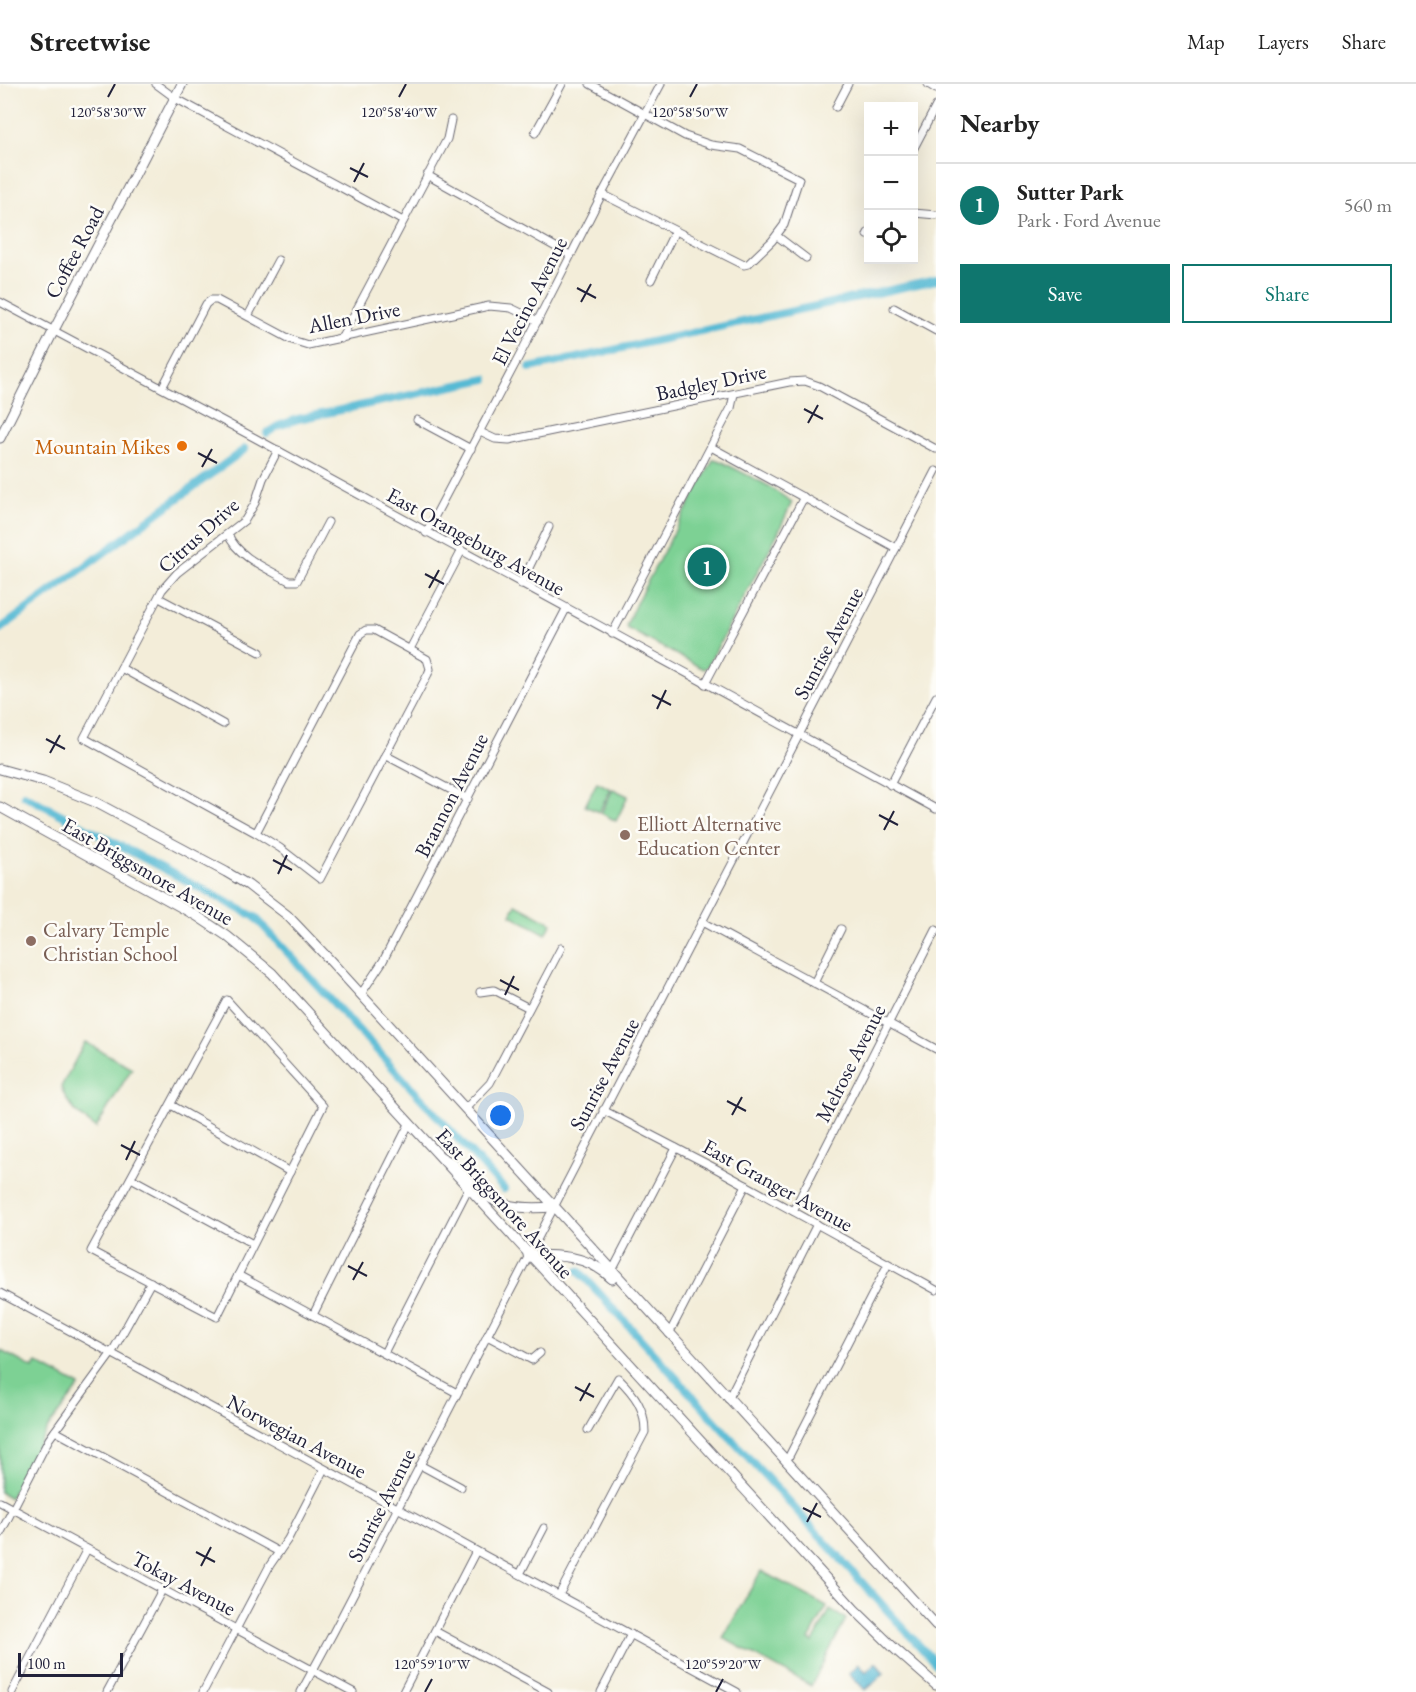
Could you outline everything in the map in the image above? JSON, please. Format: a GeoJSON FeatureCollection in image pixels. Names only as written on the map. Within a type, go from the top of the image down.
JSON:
{"type":"FeatureCollection","features":[{"type":"Feature","properties":{"kind":"main road","name":"Coffee Road"},"geometry":{"type":"LineString","coordinates":[[0,438],[182,84]]}},
{"type":"Feature","properties":{"kind":"main road","name":"East Briggsmore Avenue"},"geometry":{"type":"LineString","coordinates":[[0,769],[43,781],[95,802],[248,885],[305,933],[936,1625]]}},
{"type":"Feature","properties":{"kind":"main road","name":"East Briggsmore Avenue"},"geometry":{"type":"LineString","coordinates":[[0,807],[197,916],[234,942],[272,974],[862,1618],[888,1644],[936,1684]]}},
{"type":"Feature","properties":{"kind":"main road"},"geometry":{"type":"LineString","coordinates":[[436,1154],[454,1163],[475,1187],[490,1198],[521,1209],[554,1207]]}},
{"type":"Feature","properties":{"kind":"main road"},"geometry":{"type":"LineString","coordinates":[[528,1255],[557,1254],[591,1264],[607,1273],[626,1293],[639,1301]]}},
{"type":"Feature","properties":{"kind":"street"},"geometry":{"type":"LineString","coordinates":[[156,84],[175,98],[403,221]]}},
{"type":"Feature","properties":{"kind":"street"},"geometry":{"type":"LineString","coordinates":[[535,134],[562,84]]}},
{"type":"Feature","properties":{"kind":"street"},"geometry":{"type":"LineString","coordinates":[[590,84],[698,142],[740,149],[799,179],[787,219],[777,236],[748,264],[744,265],[602,194]]}},
{"type":"Feature","properties":{"kind":"street","name":"El Vecino Avenue"},"geometry":{"type":"LineString","coordinates":[[426,533],[661,84]]}},
{"type":"Feature","properties":{"kind":"street"},"geometry":{"type":"LineString","coordinates":[[836,107],[848,84]]}},
{"type":"Feature","properties":{"kind":"street"},"geometry":{"type":"LineString","coordinates":[[927,84],[936,89]]}},
{"type":"Feature","properties":{"kind":"street"},"geometry":{"type":"LineString","coordinates":[[918,140],[936,106]]}},
{"type":"Feature","properties":{"kind":"street"},"geometry":{"type":"LineString","coordinates":[[340,339],[447,139],[452,120]]}},
{"type":"Feature","properties":{"kind":"street"},"geometry":{"type":"LineString","coordinates":[[427,175],[570,255]]}},
{"type":"Feature","properties":{"kind":"street"},"geometry":{"type":"LineString","coordinates":[[918,213],[936,215]]}},
{"type":"Feature","properties":{"kind":"street"},"geometry":{"type":"LineString","coordinates":[[651,279],[675,231]]}},
{"type":"Feature","properties":{"kind":"street"},"geometry":{"type":"LineString","coordinates":[[777,236],[806,258]]}},
{"type":"Feature","properties":{"kind":"street"},"geometry":{"type":"LineString","coordinates":[[248,316],[278,260]]}},
{"type":"Feature","properties":{"kind":"street","name":"Allen Drive"},"geometry":{"type":"LineString","coordinates":[[162,388],[201,314],[211,300],[217,300],[298,343],[315,345],[489,306],[511,308],[538,321]]}},
{"type":"Feature","properties":{"kind":"street","name":"East Orangeburg Avenue"},"geometry":{"type":"LineString","coordinates":[[0,302],[278,450],[426,533],[936,809]]}},
{"type":"Feature","properties":{"kind":"street"},"geometry":{"type":"LineString","coordinates":[[894,308],[936,331]]}},
{"type":"Feature","properties":{"kind":"street","name":"Badgley Drive"},"geometry":{"type":"LineString","coordinates":[[480,432],[502,441],[509,440],[789,382],[812,382],[936,449]]}},
{"type":"Feature","properties":{"kind":"street"},"geometry":{"type":"LineString","coordinates":[[612,634],[731,408],[734,394]]}},
{"type":"Feature","properties":{"kind":"street"},"geometry":{"type":"LineString","coordinates":[[417,420],[471,448]]}},
{"type":"Feature","properties":{"kind":"street"},"geometry":{"type":"LineString","coordinates":[[711,447],[896,548]]}},
{"type":"Feature","properties":{"kind":"street","name":"Citrus Drive"},"geometry":{"type":"LineString","coordinates":[[256,832],[84,738],[159,598],[177,573],[240,525],[251,511],[263,479],[278,450]]}},
{"type":"Feature","properties":{"kind":"street","name":"Sunrise Avenue"},"geometry":{"type":"LineString","coordinates":[[301,1692],[936,471]]}},
{"type":"Feature","properties":{"kind":"street"},"geometry":{"type":"LineString","coordinates":[[705,684],[804,497]]}},
{"type":"Feature","properties":{"kind":"street"},"geometry":{"type":"LineString","coordinates":[[228,534],[240,551],[289,581],[297,581],[328,522]]}},
{"type":"Feature","properties":{"kind":"street"},"geometry":{"type":"LineString","coordinates":[[520,584],[549,527]]}},
{"type":"Feature","properties":{"kind":"street"},"geometry":{"type":"LineString","coordinates":[[410,649],[461,552]]}},
{"type":"Feature","properties":{"kind":"street"},"geometry":{"type":"LineString","coordinates":[[159,598],[260,652]]}},
{"type":"Feature","properties":{"kind":"street","name":"Brannon Avenue"},"geometry":{"type":"LineString","coordinates":[[361,994],[383,961],[566,609]]}},
{"type":"Feature","properties":{"kind":"street"},"geometry":{"type":"LineString","coordinates":[[366,630],[374,630],[410,649],[424,657],[429,664],[428,674],[320,879],[256,832],[360,634],[366,630]]}},
{"type":"Feature","properties":{"kind":"street"},"geometry":{"type":"LineString","coordinates":[[121,668],[223,724]]}},
{"type":"Feature","properties":{"kind":"street"},"geometry":{"type":"LineString","coordinates":[[890,784],[936,697]]}},
{"type":"Feature","properties":{"kind":"street"},"geometry":{"type":"LineString","coordinates":[[386,755],[468,799]]}},
{"type":"Feature","properties":{"kind":"street"},"geometry":{"type":"LineString","coordinates":[[702,922],[936,1049]]}},
{"type":"Feature","properties":{"kind":"street"},"geometry":{"type":"LineString","coordinates":[[814,983],[841,929]]}},
{"type":"Feature","properties":{"kind":"street","name":"Melrose Avenue"},"geometry":{"type":"LineString","coordinates":[[793,1211],[936,930]]}},
{"type":"Feature","properties":{"kind":"street"},"geometry":{"type":"LineString","coordinates":[[465,1109],[490,1083],[561,948]]}},
{"type":"Feature","properties":{"kind":"street"},"geometry":{"type":"LineString","coordinates":[[480,992],[494,990],[529,1008]]}},
{"type":"Feature","properties":{"kind":"street"},"geometry":{"type":"LineString","coordinates":[[227,1000],[322,1106],[217,1317],[92,1251],[171,1105],[227,1000]]}},
{"type":"Feature","properties":{"kind":"street"},"geometry":{"type":"LineString","coordinates":[[171,1105],[290,1172]]}},
{"type":"Feature","properties":{"kind":"street","name":"East Granger Avenue"},"geometry":{"type":"LineString","coordinates":[[603,1110],[746,1185],[936,1290]]}},
{"type":"Feature","properties":{"kind":"street"},"geometry":{"type":"LineString","coordinates":[[313,1315],[409,1124]]}},
{"type":"Feature","properties":{"kind":"street"},"geometry":{"type":"LineString","coordinates":[[612,1271],[676,1148]]}},
{"type":"Feature","properties":{"kind":"street"},"geometry":{"type":"LineString","coordinates":[[131,1178],[253,1244]]}},
{"type":"Feature","properties":{"kind":"street"},"geometry":{"type":"LineString","coordinates":[[669,1334],[746,1185]]}},
{"type":"Feature","properties":{"kind":"street"},"geometry":{"type":"LineString","coordinates":[[384,1353],[468,1189]]}},
{"type":"Feature","properties":{"kind":"street"},"geometry":{"type":"LineString","coordinates":[[728,1399],[817,1224]]}},
{"type":"Feature","properties":{"kind":"street"},"geometry":{"type":"LineString","coordinates":[[786,1462],[888,1263]]}},
{"type":"Feature","properties":{"kind":"street"},"geometry":{"type":"LineString","coordinates":[[238,1275],[457,1393]]}},
{"type":"Feature","properties":{"kind":"street"},"geometry":{"type":"LineString","coordinates":[[0,1534],[54,1431],[111,1354],[151,1282]]}},
{"type":"Feature","properties":{"kind":"street","name":"Norwegian Avenue"},"geometry":{"type":"LineString","coordinates":[[0,1293],[737,1692]]}},
{"type":"Feature","properties":{"kind":"street"},"geometry":{"type":"LineString","coordinates":[[487,1336],[532,1360],[540,1353]]}},
{"type":"Feature","properties":{"kind":"street"},"geometry":{"type":"LineString","coordinates":[[559,1595],[645,1432],[642,1408],[637,1398],[618,1377],[588,1430]]}},
{"type":"Feature","properties":{"kind":"street"},"geometry":{"type":"LineString","coordinates":[[54,1431],[279,1552]]}},
{"type":"Feature","properties":{"kind":"street"},"geometry":{"type":"LineString","coordinates":[[420,1465],[461,1488]]}},
{"type":"Feature","properties":{"kind":"street"},"geometry":{"type":"LineString","coordinates":[[203,1692],[270,1565],[288,1539],[324,1470]]}},
{"type":"Feature","properties":{"kind":"street","name":"Tokay Avenue"},"geometry":{"type":"LineString","coordinates":[[0,1502],[353,1692]]}},
{"type":"Feature","properties":{"kind":"street"},"geometry":{"type":"LineString","coordinates":[[520,1574],[544,1528]]}},
{"type":"Feature","properties":{"kind":"street"},"geometry":{"type":"LineString","coordinates":[[12,1692],[87,1550]]}},
{"type":"Feature","properties":{"kind":"street"},"geometry":{"type":"LineString","coordinates":[[403,1692],[476,1551]]}},
{"type":"Feature","properties":{"kind":"street"},"geometry":{"type":"LineString","coordinates":[[107,1692],[162,1590]]}},
{"type":"Feature","properties":{"kind":"street"},"geometry":{"type":"LineString","coordinates":[[435,1631],[548,1692]]}},
{"type":"Feature","properties":{"kind":"street"},"geometry":{"type":"LineString","coordinates":[[601,1692],[631,1634]]}},
{"type":"Feature","properties":{"kind":"green space"},"geometry":{"type":"Polygon","coordinates":[[[713,460],[718,460],[765,484],[792,502],[707,667],[703,669],[626,626],[637,601],[713,460]]]}},
{"type":"Feature","properties":{"kind":"green space"},"geometry":{"type":"Polygon","coordinates":[[[597,782],[611,789],[599,812],[585,806],[597,782]]]}},
{"type":"Feature","properties":{"kind":"green space"},"geometry":{"type":"Polygon","coordinates":[[[613,789],[628,796],[616,821],[601,813],[613,789]]]}},
{"type":"Feature","properties":{"kind":"green space"},"geometry":{"type":"Polygon","coordinates":[[[516,904],[552,923],[546,934],[511,915],[516,904]]]}},
{"type":"Feature","properties":{"kind":"green space"},"geometry":{"type":"Polygon","coordinates":[[[85,1042],[132,1068],[96,1128],[75,1110],[61,1087],[85,1042]]]}},
{"type":"Feature","properties":{"kind":"green space"},"geometry":{"type":"Polygon","coordinates":[[[0,1350],[33,1368],[37,1363],[80,1386],[49,1426],[10,1498],[0,1492],[0,1350]]]}},
{"type":"Feature","properties":{"kind":"green space"},"geometry":{"type":"Polygon","coordinates":[[[761,1571],[827,1606],[809,1640],[813,1642],[830,1610],[846,1619],[811,1686],[723,1638],[761,1571]]]}},
{"type":"Feature","properties":{"kind":"water"},"geometry":{"type":"Polygon","coordinates":[[[876,1663],[884,1673],[865,1690],[849,1673],[859,1664],[866,1672],[876,1663]]]}},
{"type":"Feature","properties":{"kind":"waterway"},"geometry":{"type":"LineString","coordinates":[[530,368],[936,280]]}},
{"type":"Feature","properties":{"kind":"waterway"},"geometry":{"type":"LineString","coordinates":[[267,433],[278,426],[298,419],[486,379]]}},
{"type":"Feature","properties":{"kind":"waterway"},"geometry":{"type":"LineString","coordinates":[[0,629],[245,449]]}},
{"type":"Feature","properties":{"kind":"waterway"},"geometry":{"type":"LineString","coordinates":[[24,795],[255,917],[504,1189]]}},
{"type":"Feature","properties":{"kind":"waterway"},"geometry":{"type":"LineString","coordinates":[[579,1271],[936,1664]]}},
{"type":"Feature","properties":{"kind":"place","name":"Mountain Mikes"},"geometry":{"type":"Point","coordinates":[182,446]}},
{"type":"Feature","properties":{"kind":"place","name":"Sutter Park"},"geometry":{"type":"Point","coordinates":[707,567]}},
{"type":"Feature","properties":{"kind":"place","name":"Elliott Alternative Education Center"},"geometry":{"type":"Point","coordinates":[625,835]}},
{"type":"Feature","properties":{"kind":"place","name":"Calvary Temple Christian School"},"geometry":{"type":"Point","coordinates":[31,941]}}]}
